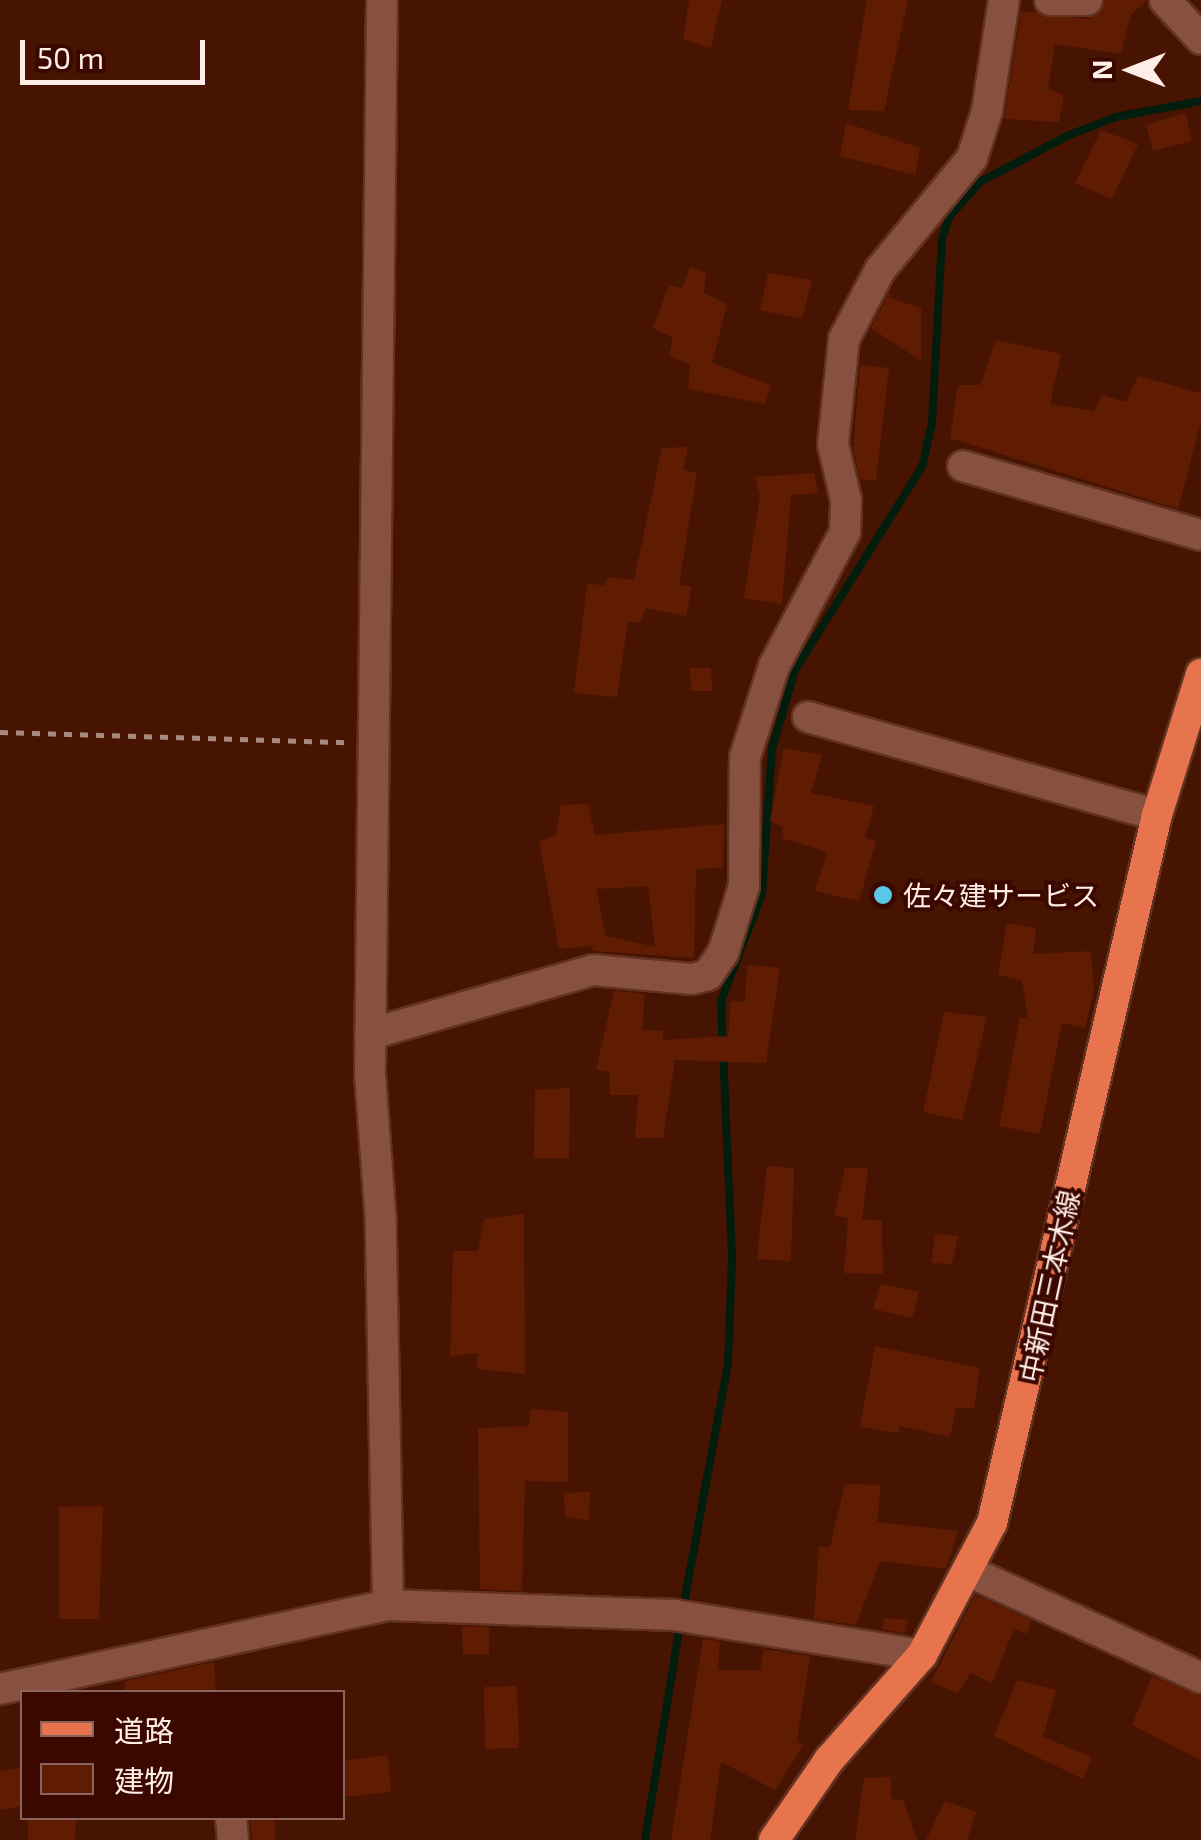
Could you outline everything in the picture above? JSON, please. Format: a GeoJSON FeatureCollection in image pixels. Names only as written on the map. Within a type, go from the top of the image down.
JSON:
{"type":"FeatureCollection","features":[{"type":"Feature","properties":{"kind":"main road","name":"中新田三本木線"},"geometry":{"type":"LineString","coordinates":[[774,1840],[829,1760],[922,1655],[970,1572],[1009,1467],[1157,815],[1201,674]]}},
{"type":"Feature","properties":{"kind":"street"},"geometry":{"type":"LineString","coordinates":[[382,0],[370,1034],[381,1224],[388,1605]]}},
{"type":"Feature","properties":{"kind":"street"},"geometry":{"type":"LineString","coordinates":[[370,1034],[593,970],[692,979],[708,975],[723,954],[744,886],[745,757],[774,666],[845,532],[846,500],[833,444],[844,339],[880,270],[972,158],[987,110],[1004,0]]}},
{"type":"Feature","properties":{"kind":"street"},"geometry":{"type":"LineString","coordinates":[[1050,0],[1087,0]]}},
{"type":"Feature","properties":{"kind":"street"},"geometry":{"type":"LineString","coordinates":[[1166,0],[1201,39]]}},
{"type":"Feature","properties":{"kind":"street"},"geometry":{"type":"LineString","coordinates":[[963,466],[1201,535]]}},
{"type":"Feature","properties":{"kind":"street"},"geometry":{"type":"LineString","coordinates":[[808,717],[1157,815]]}},
{"type":"Feature","properties":{"kind":"street"},"geometry":{"type":"LineString","coordinates":[[970,1572],[1201,1678]]}},
{"type":"Feature","properties":{"kind":"street"},"geometry":{"type":"LineString","coordinates":[[0,1689],[388,1605],[681,1616],[922,1655]]}},
{"type":"Feature","properties":{"kind":"path"},"geometry":{"type":"LineString","coordinates":[[0,732],[374,742]]}},
{"type":"Feature","properties":{"kind":"building"},"geometry":{"type":"Polygon","coordinates":[[[689,0],[722,0],[711,48],[683,39],[689,0]]]}},
{"type":"Feature","properties":{"kind":"building"},"geometry":{"type":"Polygon","coordinates":[[[867,0],[908,0],[884,111],[848,110],[867,0]]]}},
{"type":"Feature","properties":{"kind":"building"},"geometry":{"type":"Polygon","coordinates":[[[1106,0],[1147,0],[1131,15],[1121,54],[1055,44],[1048,89],[1064,95],[1059,122],[1004,119],[1021,11],[1088,19],[1106,0]]]}},
{"type":"Feature","properties":{"kind":"building"},"geometry":{"type":"Polygon","coordinates":[[[1185,113],[1192,141],[1153,151],[1146,125],[1185,113]]]}},
{"type":"Feature","properties":{"kind":"building"},"geometry":{"type":"Polygon","coordinates":[[[846,123],[920,148],[915,175],[840,156],[846,123]]]}},
{"type":"Feature","properties":{"kind":"building"},"geometry":{"type":"Polygon","coordinates":[[[1101,130],[1138,144],[1112,199],[1075,183],[1101,130]]]}},
{"type":"Feature","properties":{"kind":"building"},"geometry":{"type":"Polygon","coordinates":[[[690,267],[706,273],[704,293],[727,304],[712,363],[771,385],[765,404],[688,389],[690,364],[669,356],[673,338],[653,328],[669,285],[682,288],[690,267]]]}},
{"type":"Feature","properties":{"kind":"building"},"geometry":{"type":"Polygon","coordinates":[[[768,273],[812,280],[802,319],[760,310],[768,273]]]}},
{"type":"Feature","properties":{"kind":"building"},"geometry":{"type":"Polygon","coordinates":[[[890,291],[890,298],[921,308],[921,361],[871,328],[890,291]]]}},
{"type":"Feature","properties":{"kind":"building"},"geometry":{"type":"Polygon","coordinates":[[[996,340],[1061,354],[1050,404],[1094,411],[1102,395],[1126,402],[1138,376],[1201,393],[1201,422],[1178,509],[950,438],[958,385],[980,385],[996,340]]]}},
{"type":"Feature","properties":{"kind":"building"},"geometry":{"type":"Polygon","coordinates":[[[860,365],[889,368],[876,481],[860,479],[853,448],[860,365]]]}},
{"type":"Feature","properties":{"kind":"building"},"geometry":{"type":"Polygon","coordinates":[[[688,447],[683,470],[697,473],[679,585],[692,587],[686,616],[646,608],[640,623],[628,621],[617,697],[574,693],[587,583],[605,586],[608,577],[634,580],[662,448],[688,447]]]}},
{"type":"Feature","properties":{"kind":"building"},"geometry":{"type":"Polygon","coordinates":[[[814,473],[818,493],[791,495],[782,604],[744,598],[760,496],[755,477],[814,473]]]}},
{"type":"Feature","properties":{"kind":"building"},"geometry":{"type":"Polygon","coordinates":[[[690,668],[711,668],[712,691],[691,691],[690,668]]]}},
{"type":"Feature","properties":{"kind":"building"},"geometry":{"type":"Polygon","coordinates":[[[784,748],[822,755],[811,793],[874,806],[865,838],[876,841],[859,901],[815,891],[827,852],[782,838],[783,827],[770,821],[784,748]]]}},
{"type":"Feature","properties":{"kind":"building"},"geometry":{"type":"Polygon","coordinates":[[[588,804],[595,835],[724,824],[723,868],[696,869],[694,958],[593,951],[592,946],[559,949],[539,842],[556,835],[561,805],[588,804]],[[648,886],[596,889],[606,936],[655,947],[648,886]]]}},
{"type":"Feature","properties":{"kind":"building"},"geometry":{"type":"Polygon","coordinates":[[[1007,923],[1036,928],[1033,954],[1091,951],[1094,991],[1085,1028],[1062,1023],[1040,1134],[999,1126],[1020,1017],[1028,1019],[1022,980],[998,975],[1007,923]]]}},
{"type":"Feature","properties":{"kind":"building"},"geometry":{"type":"Polygon","coordinates":[[[747,965],[780,968],[766,1063],[675,1060],[663,1138],[635,1138],[638,1095],[610,1095],[610,1072],[596,1070],[614,991],[645,994],[642,1030],[663,1031],[663,1040],[728,1036],[731,1001],[745,1002],[747,965]]]}},
{"type":"Feature","properties":{"kind":"building"},"geometry":{"type":"Polygon","coordinates":[[[944,1012],[987,1017],[962,1120],[923,1112],[944,1012]]]}},
{"type":"Feature","properties":{"kind":"building"},"geometry":{"type":"Polygon","coordinates":[[[570,1088],[569,1158],[534,1158],[535,1090],[570,1088]]]}},
{"type":"Feature","properties":{"kind":"building"},"geometry":{"type":"Polygon","coordinates":[[[767,1166],[794,1168],[791,1261],[757,1259],[767,1166]]]}},
{"type":"Feature","properties":{"kind":"building"},"geometry":{"type":"Polygon","coordinates":[[[845,1168],[868,1168],[862,1219],[882,1221],[883,1274],[844,1273],[848,1218],[834,1215],[845,1168]]]}},
{"type":"Feature","properties":{"kind":"building"},"geometry":{"type":"Polygon","coordinates":[[[524,1214],[525,1374],[477,1369],[478,1353],[450,1356],[453,1251],[478,1251],[484,1219],[524,1214]]]}},
{"type":"Feature","properties":{"kind":"building"},"geometry":{"type":"Polygon","coordinates":[[[935,1234],[958,1236],[952,1264],[931,1263],[935,1234]]]}},
{"type":"Feature","properties":{"kind":"building"},"geometry":{"type":"Polygon","coordinates":[[[880,1284],[919,1292],[912,1318],[873,1309],[880,1284]]]}},
{"type":"Feature","properties":{"kind":"building"},"geometry":{"type":"Polygon","coordinates":[[[875,1346],[980,1368],[974,1408],[956,1408],[950,1437],[900,1426],[899,1433],[860,1427],[875,1346]]]}},
{"type":"Feature","properties":{"kind":"building"},"geometry":{"type":"Polygon","coordinates":[[[531,1409],[568,1412],[568,1482],[525,1481],[522,1591],[480,1589],[478,1428],[529,1426],[531,1409]]]}},
{"type":"Feature","properties":{"kind":"building"},"geometry":{"type":"Polygon","coordinates":[[[845,1484],[881,1485],[877,1522],[958,1531],[946,1569],[880,1561],[856,1625],[814,1619],[819,1547],[830,1547],[845,1484]]]}},
{"type":"Feature","properties":{"kind":"building"},"geometry":{"type":"Polygon","coordinates":[[[590,1492],[589,1520],[565,1517],[564,1493],[590,1492]]]}},
{"type":"Feature","properties":{"kind":"building"},"geometry":{"type":"Polygon","coordinates":[[[103,1506],[99,1619],[59,1619],[59,1507],[103,1506]]]}},
{"type":"Feature","properties":{"kind":"building"},"geometry":{"type":"Polygon","coordinates":[[[975,1595],[1031,1620],[1027,1634],[1014,1629],[992,1683],[971,1673],[958,1693],[931,1682],[975,1595]]]}},
{"type":"Feature","properties":{"kind":"building"},"geometry":{"type":"Polygon","coordinates":[[[884,1618],[908,1620],[905,1633],[882,1630],[884,1618]]]}},
{"type":"Feature","properties":{"kind":"building"},"geometry":{"type":"Polygon","coordinates":[[[462,1626],[489,1627],[489,1654],[463,1654],[462,1626]]]}},
{"type":"Feature","properties":{"kind":"building"},"geometry":{"type":"Polygon","coordinates":[[[703,1639],[720,1641],[718,1670],[760,1670],[764,1649],[810,1656],[797,1741],[803,1746],[775,1790],[721,1762],[710,1840],[671,1840],[703,1639]]]}},
{"type":"Feature","properties":{"kind":"building"},"geometry":{"type":"Polygon","coordinates":[[[214,1662],[216,1690],[125,1690],[125,1681],[214,1662]]]}},
{"type":"Feature","properties":{"kind":"building"},"geometry":{"type":"Polygon","coordinates":[[[1152,1676],[1201,1696],[1201,1760],[1132,1725],[1152,1676]]]}},
{"type":"Feature","properties":{"kind":"building"},"geometry":{"type":"Polygon","coordinates":[[[1017,1680],[1056,1690],[1043,1737],[1092,1757],[1083,1779],[994,1736],[1017,1680]]]}},
{"type":"Feature","properties":{"kind":"building"},"geometry":{"type":"Polygon","coordinates":[[[517,1686],[519,1748],[485,1749],[484,1687],[517,1686]]]}},
{"type":"Feature","properties":{"kind":"building"},"geometry":{"type":"Polygon","coordinates":[[[388,1755],[391,1792],[345,1797],[345,1761],[388,1755]]]}},
{"type":"Feature","properties":{"kind":"building"},"geometry":{"type":"Polygon","coordinates":[[[20,1767],[20,1806],[0,1810],[0,1771],[20,1767]]]}},
{"type":"Feature","properties":{"kind":"building"},"geometry":{"type":"Polygon","coordinates":[[[891,1777],[891,1799],[903,1800],[917,1840],[855,1840],[864,1778],[891,1777]]]}},
{"type":"Feature","properties":{"kind":"building"},"geometry":{"type":"Polygon","coordinates":[[[945,1801],[976,1812],[967,1840],[926,1840],[945,1801]]]}},
{"type":"Feature","properties":{"kind":"building"},"geometry":{"type":"Polygon","coordinates":[[[28,1820],[76,1820],[75,1840],[28,1840],[28,1820]]]}},
{"type":"Feature","properties":{"kind":"building"},"geometry":{"type":"Polygon","coordinates":[[[250,1820],[275,1820],[275,1840],[252,1840],[250,1820]]]}},
{"type":"Feature","properties":{"kind":"waterway"},"geometry":{"type":"LineString","coordinates":[[683,1609],[728,1363],[732,1257],[721,1001],[762,894],[772,749],[795,670],[922,467],[932,423],[942,239],[949,217],[980,182],[1067,136],[1116,117],[1201,101]]}},
{"type":"Feature","properties":{"kind":"waterway"},"geometry":{"type":"LineString","coordinates":[[645,1840],[680,1623]]}},
{"type":"Feature","properties":{"kind":"place","name":"佐々建サービス"},"geometry":{"type":"Point","coordinates":[883,895]}}]}
